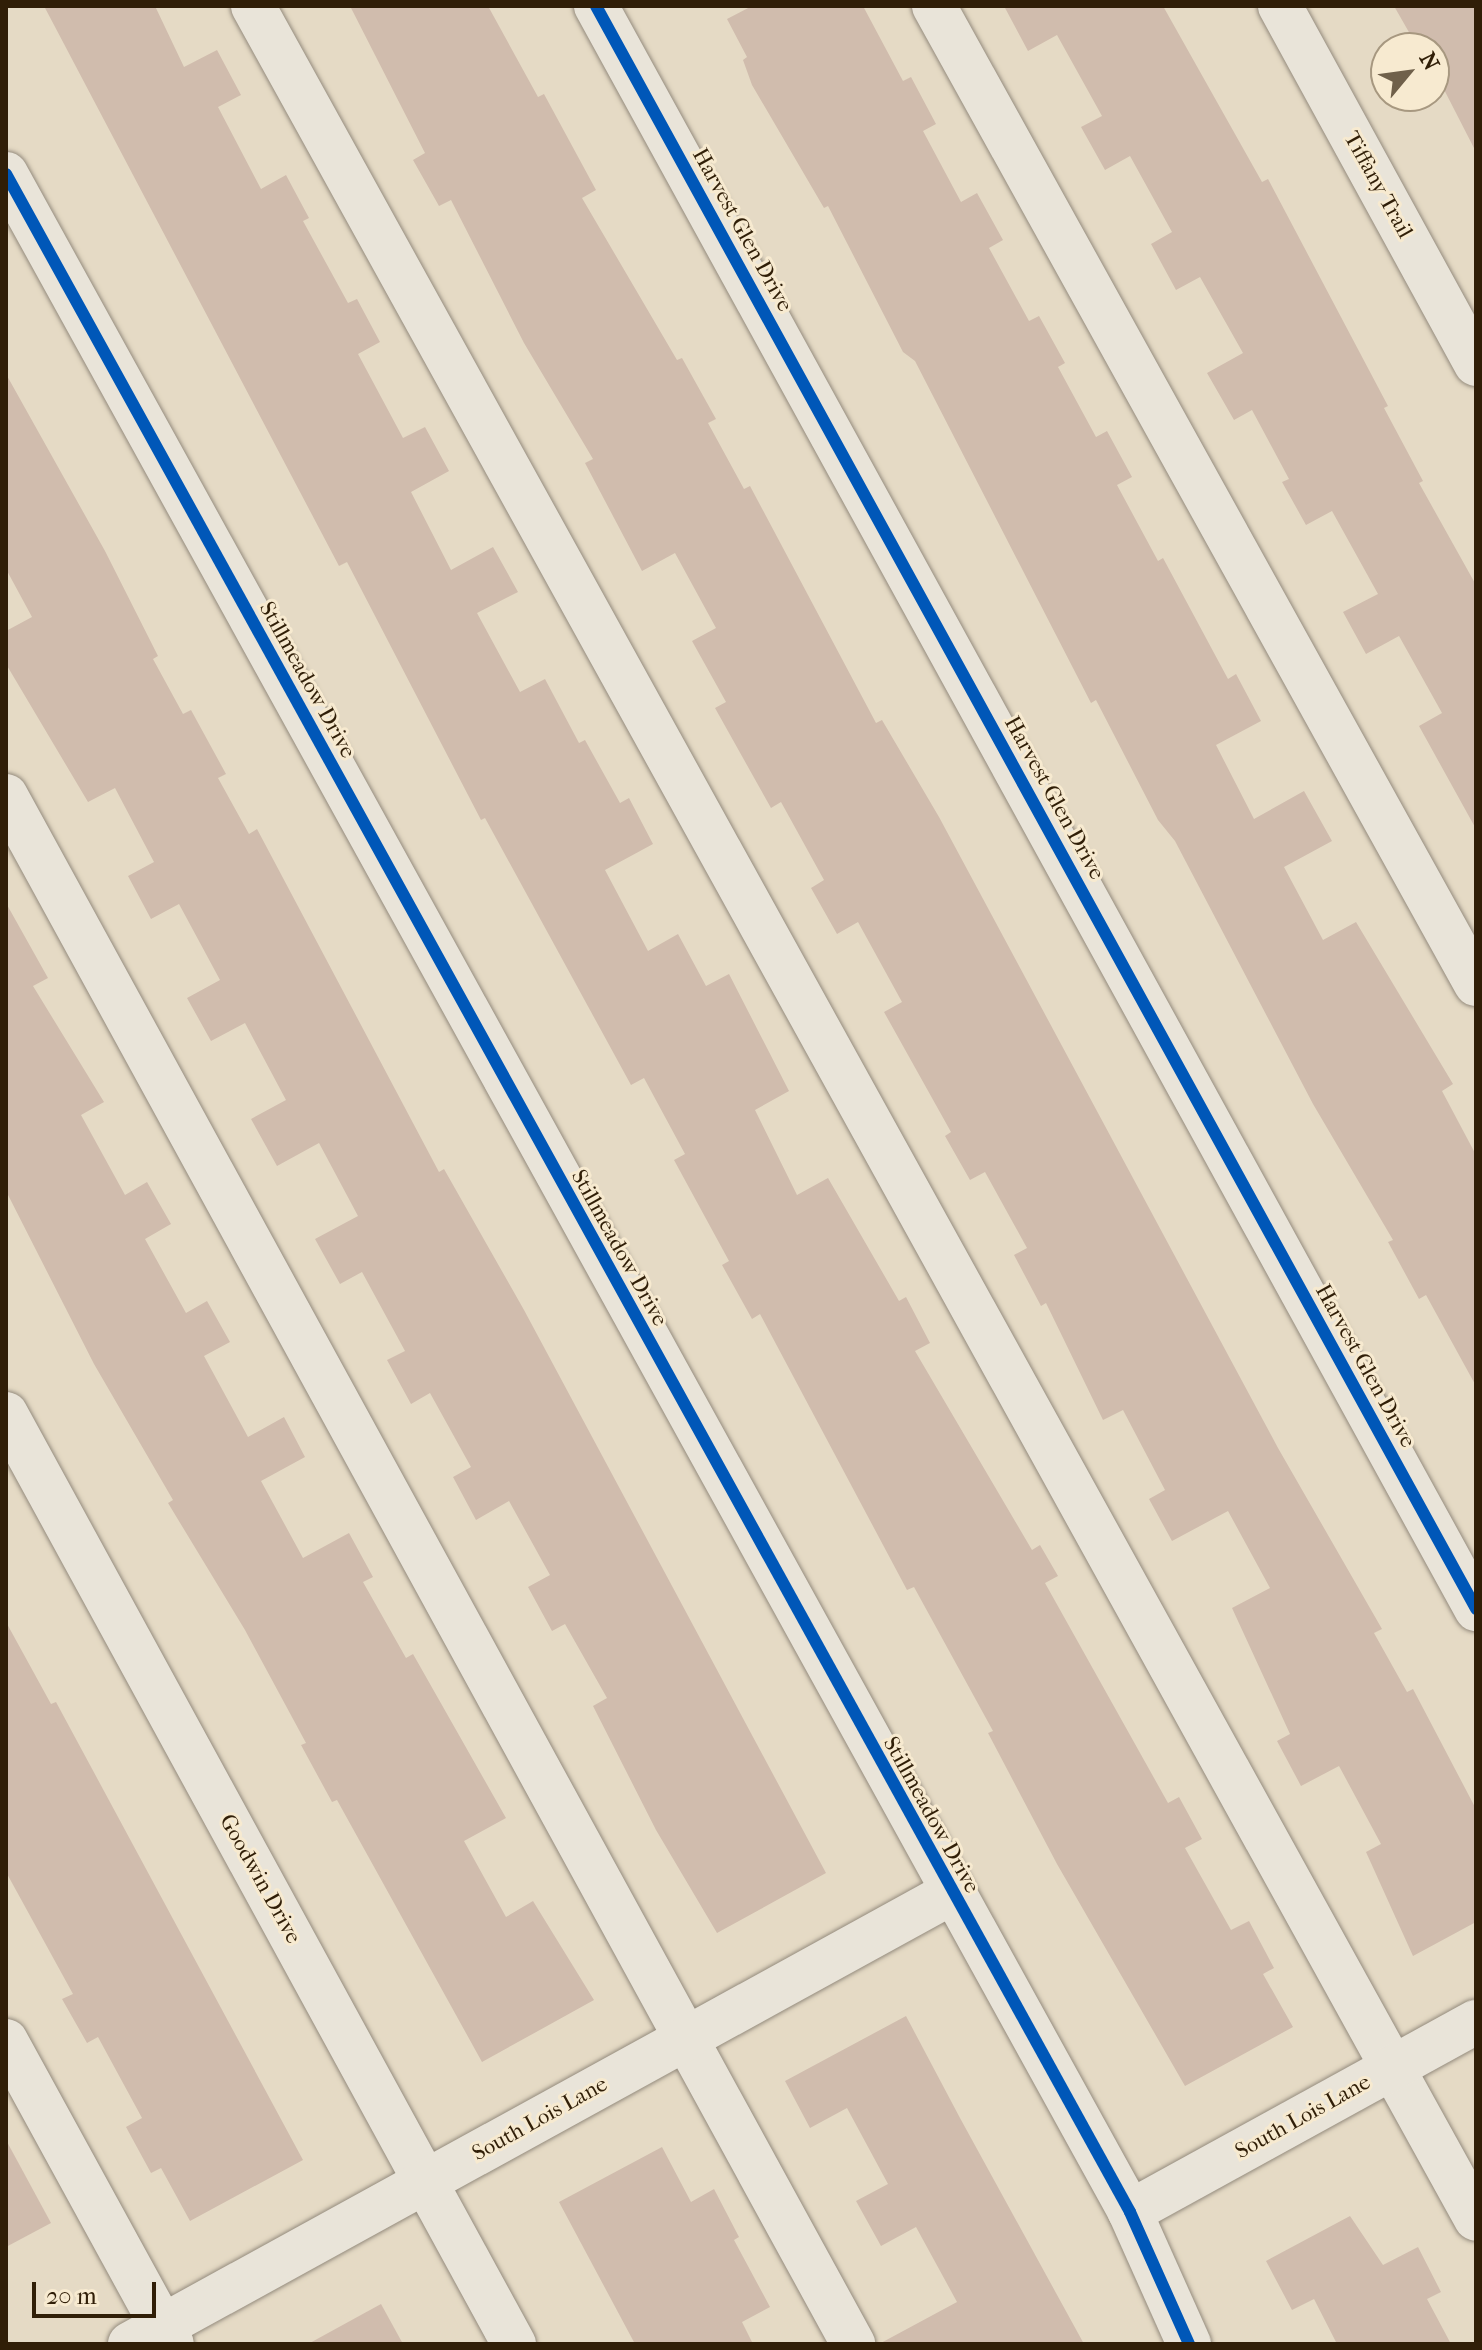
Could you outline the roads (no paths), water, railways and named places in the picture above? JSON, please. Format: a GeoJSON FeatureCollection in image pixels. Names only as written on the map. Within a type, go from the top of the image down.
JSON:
{"type":"FeatureCollection","features":[{"type":"Feature","properties":{"kind":"street"},"geometry":{"type":"LineString","coordinates":[[253,6],[1476,2219]]}},
{"type":"Feature","properties":{"kind":"street","name":"Harvest Glen Drive"},"geometry":{"type":"LineString","coordinates":[[596,6],[1476,1609]]}},
{"type":"Feature","properties":{"kind":"street"},"geometry":{"type":"LineString","coordinates":[[934,6],[1476,984]]}},
{"type":"Feature","properties":{"kind":"street","name":"Tiffany Trail"},"geometry":{"type":"LineString","coordinates":[[1280,6],[1476,364]]}},
{"type":"Feature","properties":{"kind":"street","name":"Stillmeadow Drive"},"geometry":{"type":"LineString","coordinates":[[6,174],[951,1893],[1130,2212],[1189,2344]]}},
{"type":"Feature","properties":{"kind":"street"},"geometry":{"type":"LineString","coordinates":[[6,796],[853,2344]]}},
{"type":"Feature","properties":{"kind":"street","name":"Goodwin Drive"},"geometry":{"type":"LineString","coordinates":[[6,1414],[514,2344]]}},
{"type":"Feature","properties":{"kind":"street","name":"South Lois Lane"},"geometry":{"type":"LineString","coordinates":[[155,2338],[426,2182],[951,1893]]}},
{"type":"Feature","properties":{"kind":"street","name":"South Lois Lane"},"geometry":{"type":"LineString","coordinates":[[1130,2212],[1476,2022]]}},
{"type":"Feature","properties":{"kind":"street"},"geometry":{"type":"LineString","coordinates":[[6,2041],[155,2338]]}}]}
